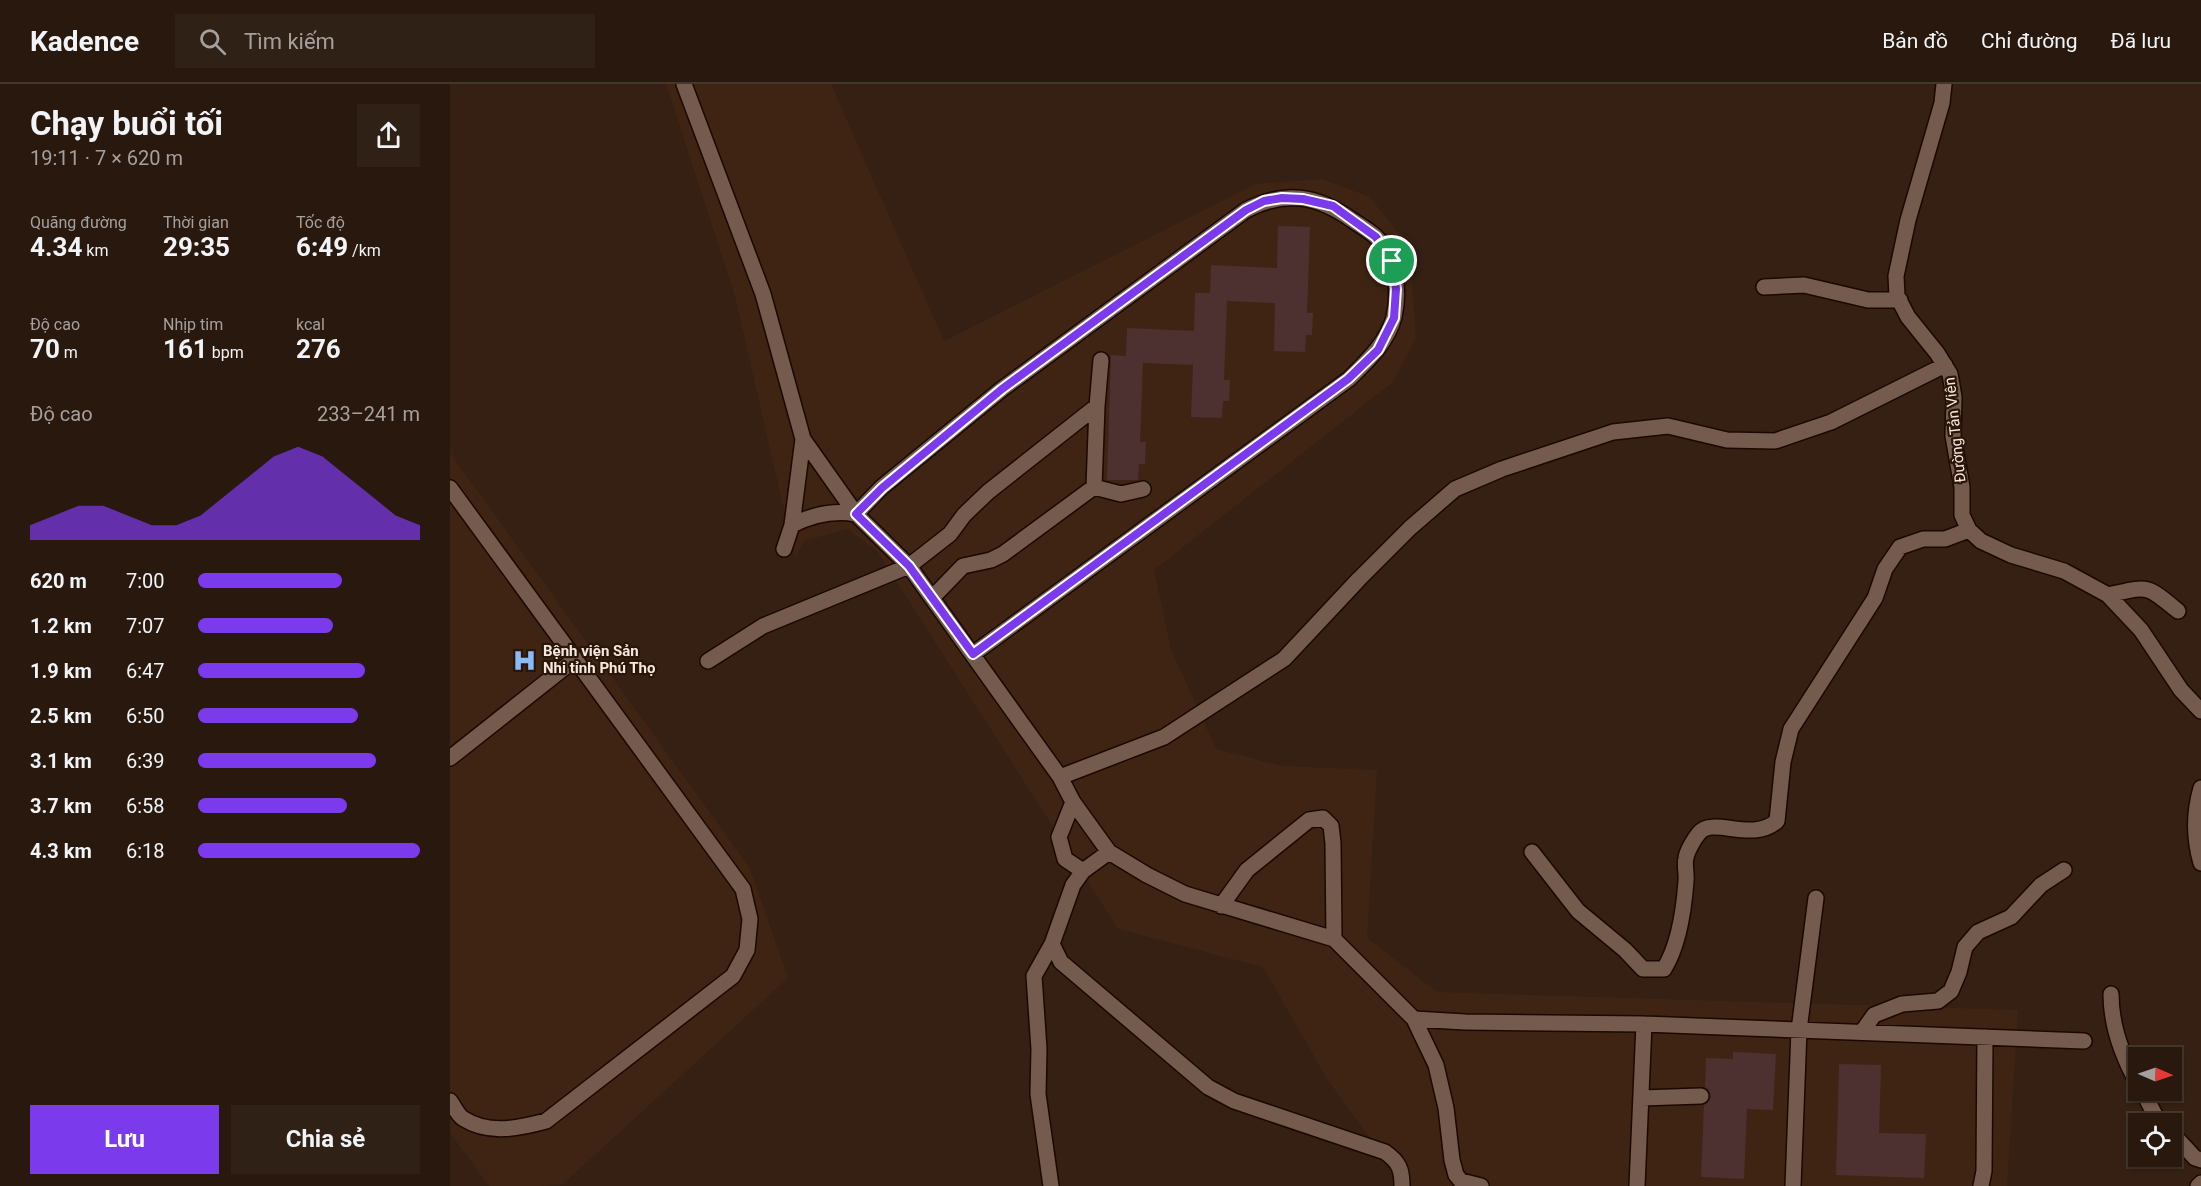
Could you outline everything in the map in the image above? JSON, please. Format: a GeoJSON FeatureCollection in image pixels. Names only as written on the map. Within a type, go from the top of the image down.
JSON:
{"type":"FeatureCollection","features":[{"type":"Feature","properties":{"kind":"street"},"geometry":{"type":"LineString","coordinates":[[684,84],[762,294],[803,439],[856,514],[909,566],[933,597],[1060,777],[1073,802],[1109,852],[1185,894],[1334,939],[1414,1019],[1436,1065],[1446,1108],[1452,1160],[1456,1174],[1461,1181],[1481,1186]]}},
{"type":"Feature","properties":{"kind":"street","name":"Đường Tản Viên"},"geometry":{"type":"LineString","coordinates":[[1944,84],[1942,103],[1908,220],[1896,276],[1900,300],[1908,318],[1950,374],[1954,397],[1953,435],[1962,487],[1962,515],[1969,530]]}},
{"type":"Feature","properties":{"kind":"street"},"geometry":{"type":"LineString","coordinates":[[856,514],[882,488],[1002,389],[1246,210],[1264,201],[1282,198],[1303,199],[1333,206],[1376,237],[1392,261],[1396,289],[1394,318],[1378,350],[1348,379],[973,654]]}},
{"type":"Feature","properties":{"kind":"street"},"geometry":{"type":"LineString","coordinates":[[1764,287],[1804,285],[1868,300],[1900,300]]}},
{"type":"Feature","properties":{"kind":"street"},"geometry":{"type":"LineString","coordinates":[[1094,487],[1101,360]]}},
{"type":"Feature","properties":{"kind":"street"},"geometry":{"type":"LineString","coordinates":[[1060,777],[1164,737],[1284,659],[1368,570],[1455,489],[1502,469],[1613,432],[1668,426],[1727,440],[1774,441],[1831,422],[1945,365]]}},
{"type":"Feature","properties":{"kind":"street"},"geometry":{"type":"LineString","coordinates":[[708,661],[763,626],[909,566],[950,534],[964,515],[988,492],[1097,406]]}},
{"type":"Feature","properties":{"kind":"street"},"geometry":{"type":"LineString","coordinates":[[784,549],[792,525],[803,439]]}},
{"type":"Feature","properties":{"kind":"street"},"geometry":{"type":"LineString","coordinates":[[1094,487],[1121,494],[1143,489]]}},
{"type":"Feature","properties":{"kind":"street"},"geometry":{"type":"LineString","coordinates":[[933,597],[963,566],[991,560],[1003,554],[1094,487]]}},
{"type":"Feature","properties":{"kind":"street"},"geometry":{"type":"LineString","coordinates":[[450,488],[743,889],[750,919],[747,950],[733,976],[546,1121],[521,1128],[491,1129],[463,1119],[450,1101]]}},
{"type":"Feature","properties":{"kind":"street"},"geometry":{"type":"LineString","coordinates":[[792,525],[809,517],[840,512],[856,514]]}},
{"type":"Feature","properties":{"kind":"street"},"geometry":{"type":"LineString","coordinates":[[1532,852],[1578,911],[1625,950],[1643,969],[1664,969],[1672,957],[1678,928],[1686,880],[1686,858],[1700,832],[1707,828],[1726,827],[1751,831],[1771,826],[1777,820],[1783,762],[1791,729],[1875,598],[1885,568],[1900,548],[1923,539],[1945,539],[1969,530],[1981,541],[2064,571],[2108,595],[2141,630],[2181,690],[2201,711]]}},
{"type":"Feature","properties":{"kind":"street"},"geometry":{"type":"LineString","coordinates":[[2108,595],[2144,587],[2154,591],[2178,610]]}},
{"type":"Feature","properties":{"kind":"street"},"geometry":{"type":"LineString","coordinates":[[450,758],[574,660]]}},
{"type":"Feature","properties":{"kind":"street"},"geometry":{"type":"LineString","coordinates":[[2201,788],[2197,849],[2201,863]]}},
{"type":"Feature","properties":{"kind":"street"},"geometry":{"type":"LineString","coordinates":[[1073,802],[1059,837],[1065,859],[1083,871]]}},
{"type":"Feature","properties":{"kind":"street"},"geometry":{"type":"LineString","coordinates":[[1221,906],[1247,870],[1309,820],[1323,818],[1331,826],[1333,843],[1334,939]]}},
{"type":"Feature","properties":{"kind":"street"},"geometry":{"type":"LineString","coordinates":[[1051,1186],[1038,1094],[1040,1049],[1034,976],[1052,944],[1073,885],[1083,871],[1109,852]]}},
{"type":"Feature","properties":{"kind":"street"},"geometry":{"type":"LineString","coordinates":[[1862,1032],[1874,1015],[1902,1004],[1938,1001],[1951,991],[1965,948],[1978,932],[2011,917],[2041,885],[2064,870]]}},
{"type":"Feature","properties":{"kind":"street"},"geometry":{"type":"LineString","coordinates":[[1793,1186],[1799,1030],[1816,898]]}},
{"type":"Feature","properties":{"kind":"street"},"geometry":{"type":"LineString","coordinates":[[1052,944],[1061,962],[1208,1087],[1234,1101],[1385,1152],[1401,1169],[1402,1186]]}},
{"type":"Feature","properties":{"kind":"street"},"geometry":{"type":"LineString","coordinates":[[2111,994],[2111,1014],[2128,1066]]}},
{"type":"Feature","properties":{"kind":"street"},"geometry":{"type":"LineString","coordinates":[[1414,1019],[1465,1022],[1644,1024],[2084,1041]]}},
{"type":"Feature","properties":{"kind":"street"},"geometry":{"type":"LineString","coordinates":[[1637,1186],[1644,1024]]}},
{"type":"Feature","properties":{"kind":"street"},"geometry":{"type":"LineString","coordinates":[[1981,1186],[1984,1171],[1985,1037]]}},
{"type":"Feature","properties":{"kind":"street"},"geometry":{"type":"LineString","coordinates":[[1641,1098],[1701,1096]]}},
{"type":"Feature","properties":{"kind":"street"},"geometry":{"type":"LineString","coordinates":[[2182,1144],[2195,1158],[2201,1160]]}},
{"type":"Feature","properties":{"kind":"street"},"geometry":{"type":"LineString","coordinates":[[2198,1186],[2201,1183]]}},
{"type":"Feature","properties":{"kind":"shaded area"},"geometry":{"type":"Polygon","coordinates":[[[666,84],[831,84],[944,341],[1256,184],[1322,179],[1370,197],[1410,248],[1416,338],[1393,382],[1154,570],[1171,649],[1216,749],[1282,766],[1377,770],[1367,938],[1437,992],[2018,1010],[2007,1186],[1405,1186],[1327,1079],[1263,967],[1118,929],[877,551],[847,529],[804,541],[795,558],[735,296],[666,84]]]}},
{"type":"Feature","properties":{"kind":"shaded area","name":"Bệnh viện Sản Nhi tỉnh Phú Thọ"},"geometry":{"type":"Polygon","coordinates":[[[450,453],[750,868],[788,978],[563,1184],[489,1186],[450,1133],[450,453]]]}},
{"type":"Feature","properties":{"kind":"building"},"geometry":{"type":"Polygon","coordinates":[[[1278,226],[1310,227],[1307,313],[1313,313],[1312,335],[1306,335],[1305,352],[1274,351],[1275,303],[1227,301],[1224,380],[1230,380],[1229,401],[1223,401],[1222,418],[1191,417],[1193,365],[1143,363],[1140,442],[1146,442],[1145,464],[1139,464],[1138,480],[1107,480],[1111,355],[1126,356],[1127,328],[1194,331],[1195,293],[1210,293],[1211,265],[1277,268],[1278,226]]]}},
{"type":"Feature","properties":{"kind":"building"},"geometry":{"type":"Polygon","coordinates":[[[1733,1052],[1776,1054],[1773,1110],[1747,1109],[1744,1179],[1701,1177],[1704,1105],[1711,1096],[1705,1087],[1706,1058],[1733,1059],[1733,1052]]]}},
{"type":"Feature","properties":{"kind":"building"},"geometry":{"type":"Polygon","coordinates":[[[1839,1064],[1881,1065],[1879,1133],[1926,1134],[1924,1178],[1836,1175],[1839,1064]]]}},
{"type":"Feature","properties":{"kind":"place","name":"Bệnh viện Sản Nhi tỉnh Phú Thọ"},"geometry":{"type":"Point","coordinates":[525,660]}},
{"type":"Feature","properties":{"kind":"route"},"geometry":{"type":"LineString","coordinates":[[1282,198],[1303,199],[1333,206],[1376,237],[1392,261],[1396,289],[1394,318],[1378,350],[1348,379],[973,654],[909,566],[856,514],[882,488],[1002,389],[1246,210],[1264,201],[1282,198]]}}]}
